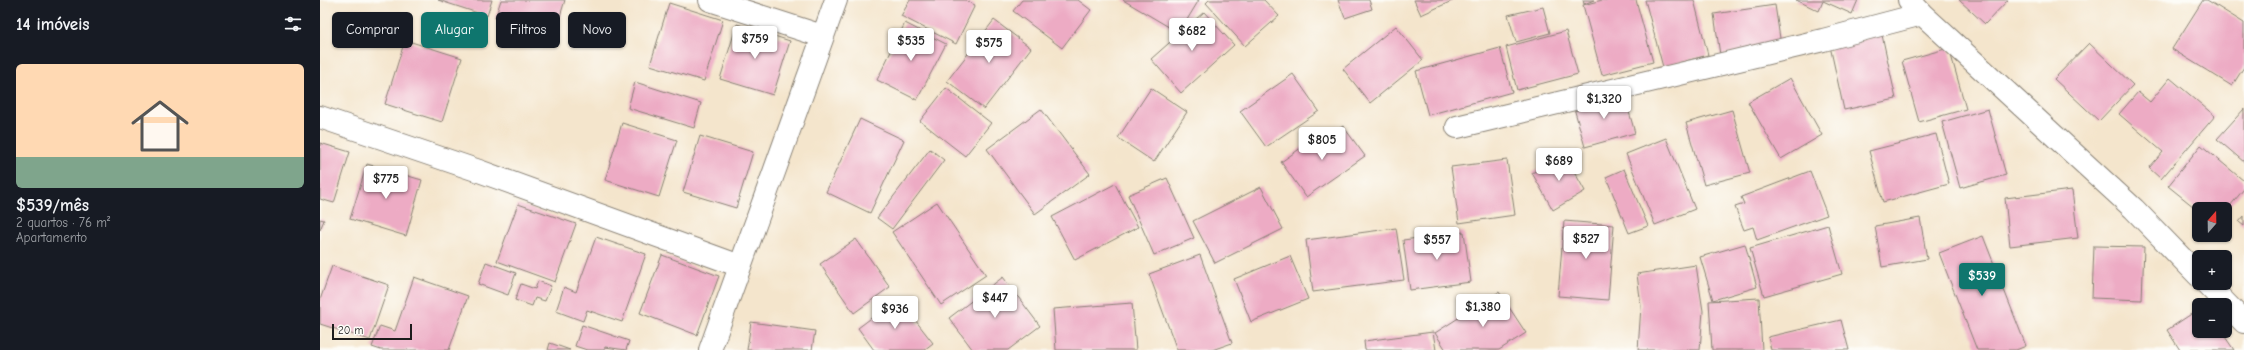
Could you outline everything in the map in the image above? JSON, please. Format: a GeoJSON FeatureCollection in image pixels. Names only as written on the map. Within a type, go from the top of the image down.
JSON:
{"type":"FeatureCollection","features":[{"type":"Feature","properties":{"kind":"street"},"geometry":{"type":"LineString","coordinates":[[710,0],[822,36]]}},
{"type":"Feature","properties":{"kind":"street"},"geometry":{"type":"LineString","coordinates":[[710,350],[836,0]]}},
{"type":"Feature","properties":{"kind":"street"},"geometry":{"type":"LineString","coordinates":[[1457,127],[1823,40],[1916,7],[2134,209],[2192,269]]}},
{"type":"Feature","properties":{"kind":"street"},"geometry":{"type":"LineString","coordinates":[[320,117],[479,171],[740,266]]}},
{"type":"Feature","properties":{"kind":"street"},"geometry":{"type":"LineString","coordinates":[[2213,290],[2244,322]]}},
{"type":"Feature","properties":{"kind":"building"},"geometry":{"type":"Polygon","coordinates":[[[438,0],[492,0],[488,13],[475,12],[438,0]]]}},
{"type":"Feature","properties":{"kind":"building"},"geometry":{"type":"Polygon","coordinates":[[[501,0],[565,0],[560,16],[560,12],[497,12],[501,0]]]}},
{"type":"Feature","properties":{"kind":"building"},"geometry":{"type":"Polygon","coordinates":[[[910,0],[965,0],[975,5],[956,44],[901,16],[910,0]]]}},
{"type":"Feature","properties":{"kind":"building"},"geometry":{"type":"Polygon","coordinates":[[[1022,0],[1078,0],[1091,10],[1062,48],[1013,11],[1022,0]]]}},
{"type":"Feature","properties":{"kind":"building"},"geometry":{"type":"Polygon","coordinates":[[[1123,0],[1199,0],[1179,33],[1123,0]]]}},
{"type":"Feature","properties":{"kind":"building"},"geometry":{"type":"Polygon","coordinates":[[[1209,0],[1264,0],[1279,16],[1245,46],[1206,3],[1209,0]]]}},
{"type":"Feature","properties":{"kind":"building"},"geometry":{"type":"Polygon","coordinates":[[[1338,0],[1369,0],[1372,9],[1345,18],[1338,0]]]}},
{"type":"Feature","properties":{"kind":"building"},"geometry":{"type":"Polygon","coordinates":[[[1414,0],[1454,0],[1421,15],[1414,0]]]}},
{"type":"Feature","properties":{"kind":"building"},"geometry":{"type":"Polygon","coordinates":[[[1583,0],[1594,0],[1584,4],[1583,0]]]}},
{"type":"Feature","properties":{"kind":"building"},"geometry":{"type":"Polygon","coordinates":[[[1602,0],[1636,0],[1653,62],[1602,75],[1583,5],[1602,0]]]}},
{"type":"Feature","properties":{"kind":"building"},"geometry":{"type":"Polygon","coordinates":[[[1645,0],[1694,0],[1708,55],[1663,67],[1645,0]]]}},
{"type":"Feature","properties":{"kind":"building"},"geometry":{"type":"Polygon","coordinates":[[[1796,0],[1858,0],[1852,14],[1823,1],[1819,11],[1796,0]]]}},
{"type":"Feature","properties":{"kind":"building"},"geometry":{"type":"Polygon","coordinates":[[[1959,0],[2008,0],[1985,24],[1959,0]]]}},
{"type":"Feature","properties":{"kind":"building"},"geometry":{"type":"Polygon","coordinates":[[[2203,0],[2207,0],[2244,23],[2244,67],[2232,86],[2172,49],[2203,0]]]}},
{"type":"Feature","properties":{"kind":"building"},"geometry":{"type":"Polygon","coordinates":[[[669,3],[723,20],[704,81],[650,65],[669,3]]]}},
{"type":"Feature","properties":{"kind":"building"},"geometry":{"type":"Polygon","coordinates":[[[1775,5],[1781,45],[1720,55],[1714,14],[1775,5]]]}},
{"type":"Feature","properties":{"kind":"building"},"geometry":{"type":"Polygon","coordinates":[[[1543,7],[1550,33],[1516,42],[1508,15],[1543,7]]]}},
{"type":"Feature","properties":{"kind":"building"},"geometry":{"type":"Polygon","coordinates":[[[1204,12],[1234,45],[1181,93],[1151,59],[1204,12]]]}},
{"type":"Feature","properties":{"kind":"building"},"geometry":{"type":"Polygon","coordinates":[[[994,20],[1031,48],[984,109],[947,81],[994,20]]]}},
{"type":"Feature","properties":{"kind":"building"},"geometry":{"type":"Polygon","coordinates":[[[905,23],[946,44],[917,100],[877,80],[905,23]]]}},
{"type":"Feature","properties":{"kind":"building"},"geometry":{"type":"Polygon","coordinates":[[[737,24],[790,41],[773,95],[720,79],[737,24]]]}},
{"type":"Feature","properties":{"kind":"building"},"geometry":{"type":"Polygon","coordinates":[[[1396,26],[1423,60],[1370,103],[1343,69],[1396,26]]]}},
{"type":"Feature","properties":{"kind":"building"},"geometry":{"type":"Polygon","coordinates":[[[1566,31],[1578,74],[1517,90],[1506,47],[1566,31]]]}},
{"type":"Feature","properties":{"kind":"building"},"geometry":{"type":"Polygon","coordinates":[[[1882,35],[1896,99],[1844,110],[1830,46],[1882,35]]]}},
{"type":"Feature","properties":{"kind":"building"},"geometry":{"type":"Polygon","coordinates":[[[413,43],[421,45],[421,48],[430,48],[462,58],[442,122],[385,104],[402,48],[413,48],[413,43]]]}},
{"type":"Feature","properties":{"kind":"building"},"geometry":{"type":"Polygon","coordinates":[[[2089,43],[2133,85],[2099,121],[2054,79],[2089,43]]]}},
{"type":"Feature","properties":{"kind":"building"},"geometry":{"type":"Polygon","coordinates":[[[1500,48],[1512,92],[1428,115],[1416,71],[1500,48]]]}},
{"type":"Feature","properties":{"kind":"building"},"geometry":{"type":"Polygon","coordinates":[[[1949,48],[1966,109],[1919,122],[1902,61],[1949,48]]]}},
{"type":"Feature","properties":{"kind":"building"},"geometry":{"type":"Polygon","coordinates":[[[1293,74],[1319,111],[1266,147],[1240,111],[1293,74]]]}},
{"type":"Feature","properties":{"kind":"building"},"geometry":{"type":"Polygon","coordinates":[[[1790,78],[1822,135],[1781,159],[1748,102],[1790,78]]]}},
{"type":"Feature","properties":{"kind":"building"},"geometry":{"type":"Polygon","coordinates":[[[2170,78],[2215,116],[2161,179],[2149,168],[2163,152],[2119,114],[2138,92],[2150,102],[2170,78]]]}},
{"type":"Feature","properties":{"kind":"building"},"geometry":{"type":"Polygon","coordinates":[[[635,82],[701,103],[694,128],[628,108],[635,82]]]}},
{"type":"Feature","properties":{"kind":"building"},"geometry":{"type":"Polygon","coordinates":[[[946,88],[991,123],[965,156],[920,121],[946,88]]]}},
{"type":"Feature","properties":{"kind":"building"},"geometry":{"type":"Polygon","coordinates":[[[1151,88],[1187,112],[1154,162],[1118,138],[1151,88]]]}},
{"type":"Feature","properties":{"kind":"building"},"geometry":{"type":"Polygon","coordinates":[[[1624,94],[1635,133],[1585,147],[1574,108],[1624,94]]]}},
{"type":"Feature","properties":{"kind":"building"},"geometry":{"type":"Polygon","coordinates":[[[1041,109],[1090,174],[1035,214],[987,149],[1041,109]]]}},
{"type":"Feature","properties":{"kind":"building"},"geometry":{"type":"Polygon","coordinates":[[[1988,109],[2006,175],[1960,188],[1942,122],[1988,109]]]}},
{"type":"Feature","properties":{"kind":"building"},"geometry":{"type":"Polygon","coordinates":[[[2244,109],[2244,162],[2217,139],[2244,109]]]}},
{"type":"Feature","properties":{"kind":"building"},"geometry":{"type":"Polygon","coordinates":[[[1732,110],[1750,173],[1704,185],[1686,123],[1732,110]]]}},
{"type":"Feature","properties":{"kind":"building"},"geometry":{"type":"Polygon","coordinates":[[[860,119],[904,140],[870,213],[826,192],[860,119]]]}},
{"type":"Feature","properties":{"kind":"building"},"geometry":{"type":"Polygon","coordinates":[[[622,123],[677,140],[659,197],[605,180],[622,123]]]}},
{"type":"Feature","properties":{"kind":"building"},"geometry":{"type":"Polygon","coordinates":[[[1343,126],[1365,156],[1306,197],[1281,162],[1318,136],[1322,141],[1343,126]]]}},
{"type":"Feature","properties":{"kind":"building"},"geometry":{"type":"Polygon","coordinates":[[[1936,134],[1949,184],[1883,202],[1869,151],[1936,134]]]}},
{"type":"Feature","properties":{"kind":"building"},"geometry":{"type":"Polygon","coordinates":[[[700,136],[753,152],[736,208],[683,192],[700,136]]]}},
{"type":"Feature","properties":{"kind":"building"},"geometry":{"type":"Polygon","coordinates":[[[1666,138],[1695,209],[1655,225],[1626,154],[1666,138]]]}},
{"type":"Feature","properties":{"kind":"building"},"geometry":{"type":"Polygon","coordinates":[[[320,143],[350,152],[334,203],[320,199],[320,143]]]}},
{"type":"Feature","properties":{"kind":"building"},"geometry":{"type":"Polygon","coordinates":[[[2201,145],[2244,181],[2244,189],[2232,204],[2232,202],[2192,202],[2192,205],[2168,186],[2201,145]]]}},
{"type":"Feature","properties":{"kind":"building"},"geometry":{"type":"Polygon","coordinates":[[[930,149],[944,160],[892,229],[877,218],[930,149]]]}},
{"type":"Feature","properties":{"kind":"building"},"geometry":{"type":"Polygon","coordinates":[[[1565,155],[1585,191],[1553,210],[1532,173],[1565,155]]]}},
{"type":"Feature","properties":{"kind":"building"},"geometry":{"type":"Polygon","coordinates":[[[1507,160],[1515,215],[1459,223],[1451,167],[1507,160]]]}},
{"type":"Feature","properties":{"kind":"building"},"geometry":{"type":"Polygon","coordinates":[[[367,164],[422,180],[406,236],[350,219],[367,164]]]}},
{"type":"Feature","properties":{"kind":"building"},"geometry":{"type":"Polygon","coordinates":[[[1624,169],[1648,226],[1629,233],[1606,177],[1624,169]]]}},
{"type":"Feature","properties":{"kind":"building"},"geometry":{"type":"Polygon","coordinates":[[[1810,171],[1827,215],[1757,240],[1753,227],[1744,230],[1735,207],[1744,204],[1741,197],[1810,171]]]}},
{"type":"Feature","properties":{"kind":"building"},"geometry":{"type":"Polygon","coordinates":[[[1167,178],[1194,238],[1154,255],[1128,195],[1167,178]]]}},
{"type":"Feature","properties":{"kind":"building"},"geometry":{"type":"Polygon","coordinates":[[[1115,184],[1138,227],[1075,260],[1052,217],[1115,184]]]}},
{"type":"Feature","properties":{"kind":"building"},"geometry":{"type":"Polygon","coordinates":[[[1261,187],[1283,229],[1215,263],[1193,221],[1261,187]]]}},
{"type":"Feature","properties":{"kind":"building"},"geometry":{"type":"Polygon","coordinates":[[[2072,190],[2078,238],[2010,246],[2005,198],[2072,190]]]}},
{"type":"Feature","properties":{"kind":"building"},"geometry":{"type":"Polygon","coordinates":[[[937,202],[986,275],[941,305],[892,232],[937,202]]]}},
{"type":"Feature","properties":{"kind":"building"},"geometry":{"type":"Polygon","coordinates":[[[518,204],[576,224],[555,282],[497,261],[518,204]]]}},
{"type":"Feature","properties":{"kind":"building"},"geometry":{"type":"Polygon","coordinates":[[[2244,216],[2244,226],[2239,222],[2244,216]]]}},
{"type":"Feature","properties":{"kind":"building"},"geometry":{"type":"Polygon","coordinates":[[[1920,218],[1927,259],[1882,267],[1875,226],[1920,218]]]}},
{"type":"Feature","properties":{"kind":"building"},"geometry":{"type":"Polygon","coordinates":[[[320,219],[324,220],[320,230],[320,219]]]}},
{"type":"Feature","properties":{"kind":"building"},"geometry":{"type":"Polygon","coordinates":[[[1564,221],[1614,225],[1608,300],[1558,296],[1564,221]]]}},
{"type":"Feature","properties":{"kind":"building"},"geometry":{"type":"Polygon","coordinates":[[[1828,225],[1842,274],[1764,296],[1750,248],[1828,225]]]}},
{"type":"Feature","properties":{"kind":"building"},"geometry":{"type":"Polygon","coordinates":[[[1396,228],[1404,280],[1313,292],[1306,240],[1396,228]]]}},
{"type":"Feature","properties":{"kind":"building"},"geometry":{"type":"Polygon","coordinates":[[[1464,232],[1471,282],[1410,290],[1403,240],[1464,232]]]}},
{"type":"Feature","properties":{"kind":"building"},"geometry":{"type":"Polygon","coordinates":[[[1983,236],[2026,346],[2016,350],[1977,350],[1939,253],[1983,236]]]}},
{"type":"Feature","properties":{"kind":"building"},"geometry":{"type":"Polygon","coordinates":[[[596,237],[646,254],[622,322],[587,310],[583,321],[556,311],[564,287],[576,292],[596,237]]]}},
{"type":"Feature","properties":{"kind":"building"},"geometry":{"type":"Polygon","coordinates":[[[856,239],[890,287],[854,313],[820,264],[856,239]]]}},
{"type":"Feature","properties":{"kind":"building"},"geometry":{"type":"Polygon","coordinates":[[[1745,244],[1757,287],[1713,300],[1700,257],[1745,244]]]}},
{"type":"Feature","properties":{"kind":"building"},"geometry":{"type":"Polygon","coordinates":[[[2094,246],[2144,247],[2142,300],[2092,298],[2094,246]]]}},
{"type":"Feature","properties":{"kind":"building"},"geometry":{"type":"Polygon","coordinates":[[[662,255],[719,276],[697,335],[640,313],[662,255]]]}},
{"type":"Feature","properties":{"kind":"building"},"geometry":{"type":"Polygon","coordinates":[[[1200,255],[1232,343],[1212,350],[1177,350],[1149,274],[1200,255]]]}},
{"type":"Feature","properties":{"kind":"building"},"geometry":{"type":"Polygon","coordinates":[[[1290,256],[1308,299],[1251,322],[1234,279],[1290,256]]]}},
{"type":"Feature","properties":{"kind":"building"},"geometry":{"type":"Polygon","coordinates":[[[486,262],[516,273],[508,295],[478,284],[486,262]]]}},
{"type":"Feature","properties":{"kind":"building"},"geometry":{"type":"Polygon","coordinates":[[[1696,265],[1703,311],[1700,350],[1638,350],[1641,306],[1637,274],[1696,265]]]}},
{"type":"Feature","properties":{"kind":"building"},"geometry":{"type":"Polygon","coordinates":[[[332,266],[389,285],[370,340],[320,324],[320,300],[332,266]]]}},
{"type":"Feature","properties":{"kind":"building"},"geometry":{"type":"Polygon","coordinates":[[[414,277],[468,296],[449,350],[381,350],[372,347],[380,326],[395,331],[414,277]]]}},
{"type":"Feature","properties":{"kind":"building"},"geometry":{"type":"Polygon","coordinates":[[[1003,277],[1040,326],[1008,350],[973,350],[949,318],[1003,277]]]}},
{"type":"Feature","properties":{"kind":"building"},"geometry":{"type":"Polygon","coordinates":[[[538,281],[551,286],[545,301],[535,298],[532,306],[515,300],[521,284],[535,289],[538,281]]]}},
{"type":"Feature","properties":{"kind":"building"},"geometry":{"type":"Polygon","coordinates":[[[1499,292],[1526,333],[1499,350],[1446,350],[1435,333],[1499,292]]]}},
{"type":"Feature","properties":{"kind":"building"},"geometry":{"type":"Polygon","coordinates":[[[898,298],[933,343],[924,350],[874,350],[858,328],[898,298]]]}},
{"type":"Feature","properties":{"kind":"building"},"geometry":{"type":"Polygon","coordinates":[[[1759,298],[1762,350],[1712,350],[1709,301],[1759,298]]]}},
{"type":"Feature","properties":{"kind":"building"},"geometry":{"type":"Polygon","coordinates":[[[1132,303],[1136,350],[1056,350],[1053,309],[1132,303]]]}},
{"type":"Feature","properties":{"kind":"building"},"geometry":{"type":"Polygon","coordinates":[[[2192,314],[2192,338],[2226,338],[2234,350],[2180,350],[2167,330],[2192,314]]]}},
{"type":"Feature","properties":{"kind":"building"},"geometry":{"type":"Polygon","coordinates":[[[1841,320],[1849,350],[1771,350],[1768,337],[1841,320]]]}},
{"type":"Feature","properties":{"kind":"building"},"geometry":{"type":"Polygon","coordinates":[[[751,322],[815,331],[812,350],[747,350],[751,322]]]}},
{"type":"Feature","properties":{"kind":"building"},"geometry":{"type":"Polygon","coordinates":[[[582,325],[629,341],[626,350],[605,347],[604,350],[587,350],[575,346],[582,325]]]}},
{"type":"Feature","properties":{"kind":"building"},"geometry":{"type":"Polygon","coordinates":[[[1433,332],[1436,350],[1365,350],[1364,341],[1433,332]]]}},
{"type":"Feature","properties":{"kind":"building"},"geometry":{"type":"Polygon","coordinates":[[[550,343],[570,350],[548,350],[550,343]]]}}]}
